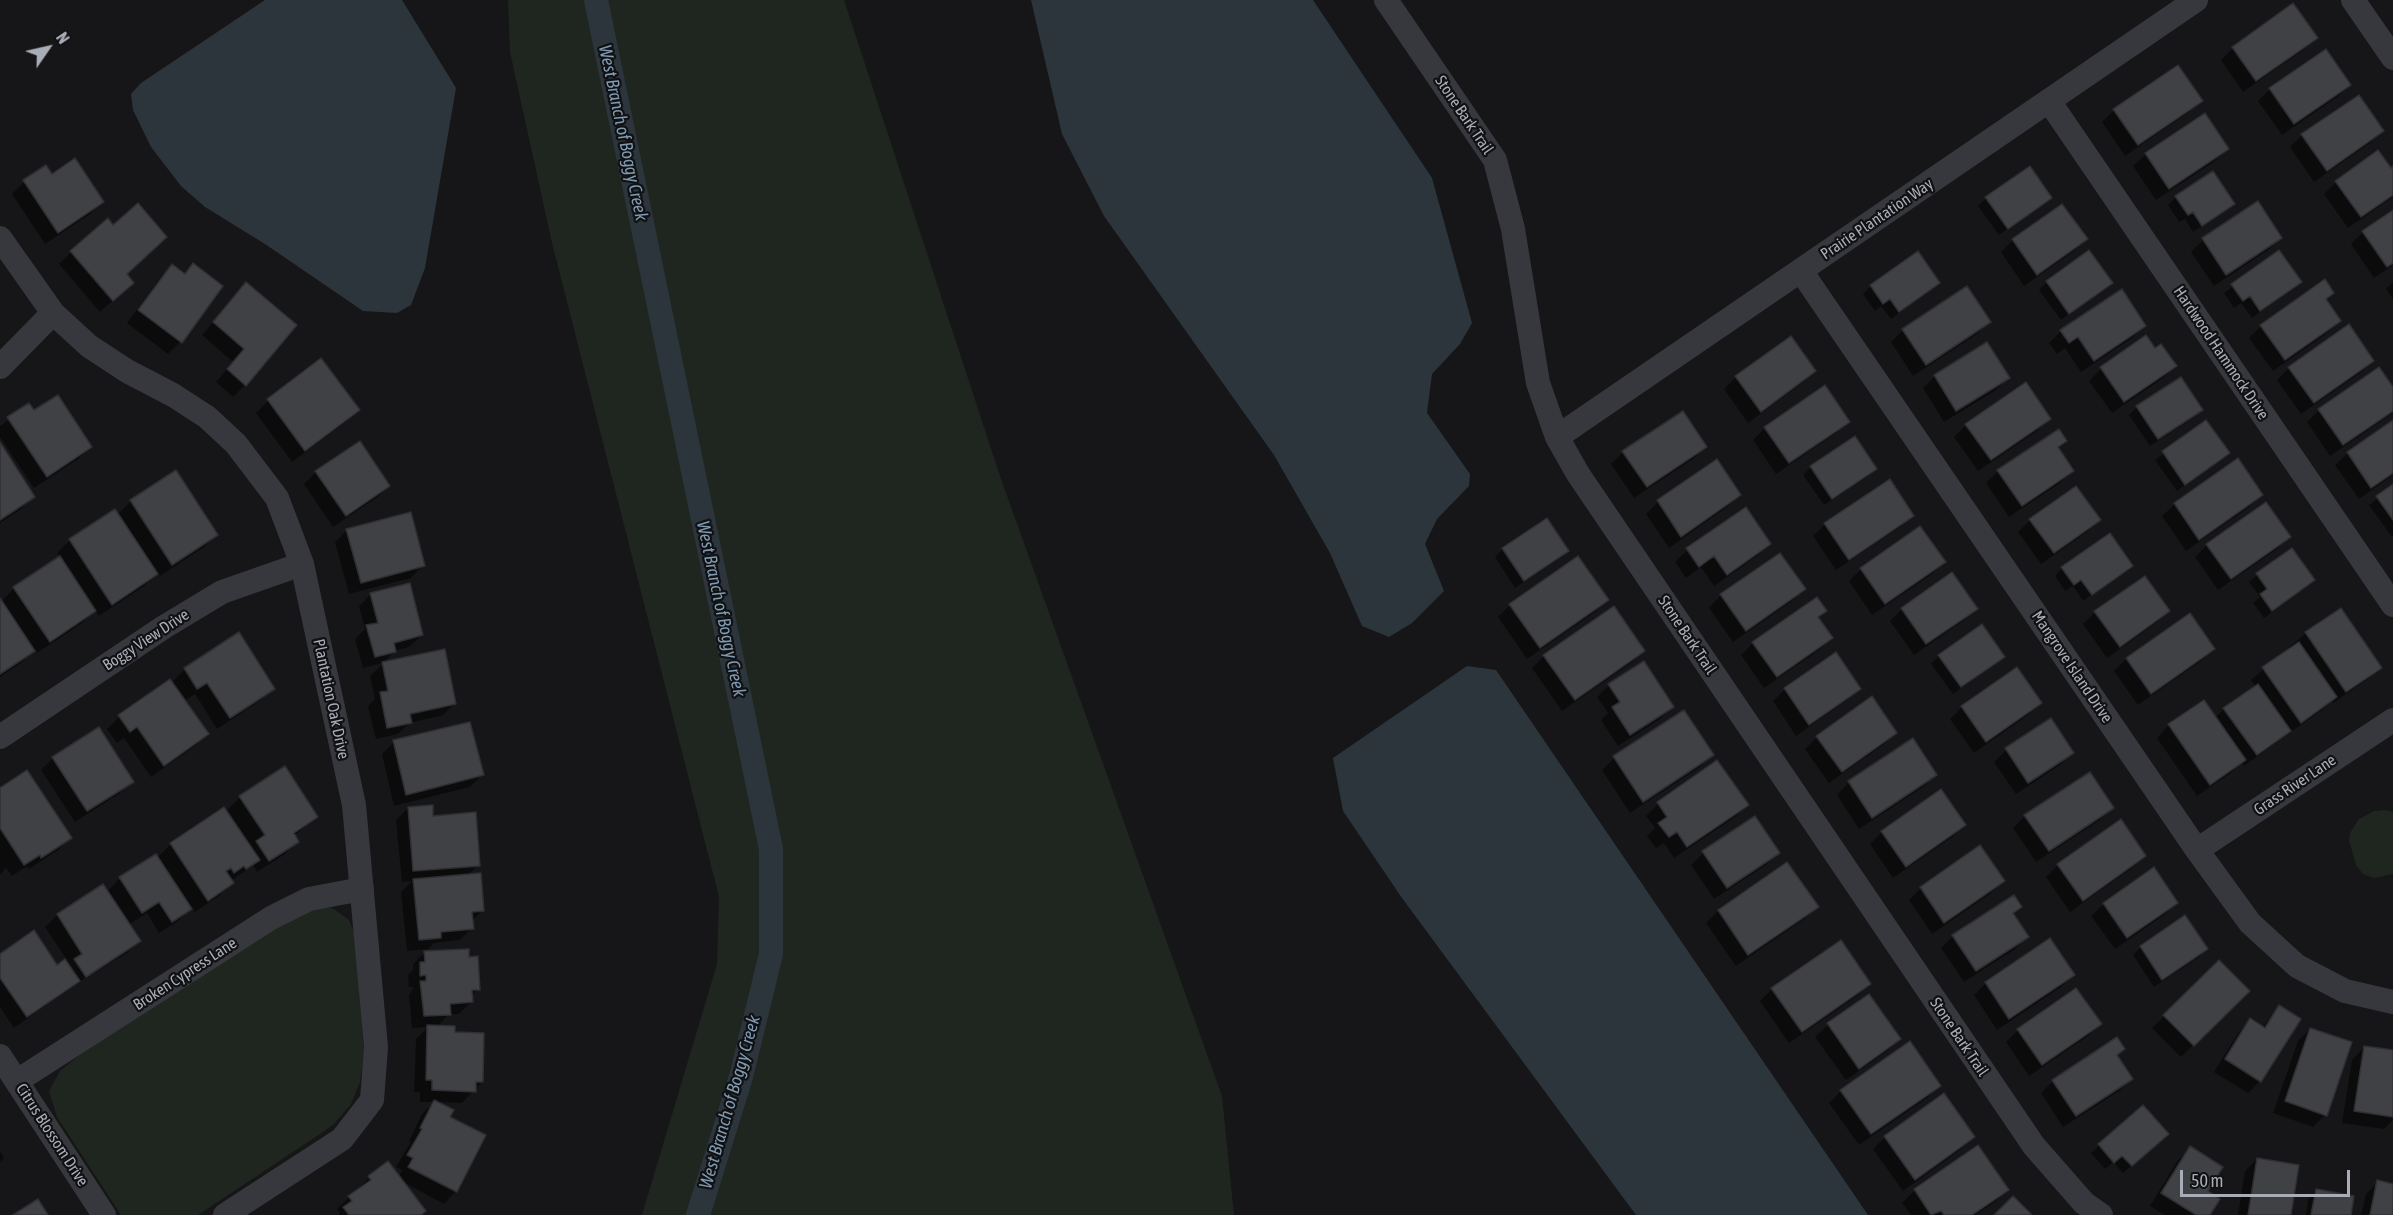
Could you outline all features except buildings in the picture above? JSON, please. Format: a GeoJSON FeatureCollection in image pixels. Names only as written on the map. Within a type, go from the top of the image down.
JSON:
{"type":"FeatureCollection","features":[{"type":"Feature","properties":{"kind":"street","name":"Stone Bark Trail"},"geometry":{"type":"LineString","coordinates":[[1386,0],[1495,160],[1513,229],[1538,382],[1557,437],[1578,474],[2034,1146],[2084,1203],[2101,1215]]}},
{"type":"Feature","properties":{"kind":"street","name":"Prairie Plantation Way"},"geometry":{"type":"LineString","coordinates":[[1557,437],[2196,0]]}},
{"type":"Feature","properties":{"kind":"street"},"geometry":{"type":"LineString","coordinates":[[2353,0],[2393,58]]}},
{"type":"Feature","properties":{"kind":"street","name":"Hardwood Hammock Drive"},"geometry":{"type":"LineString","coordinates":[[2049,101],[2393,605]]}},
{"type":"Feature","properties":{"kind":"street","name":"Plantation Oak Drive"},"geometry":{"type":"LineString","coordinates":[[0,238],[53,313],[89,346],[127,371],[173,395],[199,412],[236,444],[277,498],[302,564],[354,805],[376,1047],[372,1100],[342,1139],[225,1215]]}},
{"type":"Feature","properties":{"kind":"street","name":"Mangrove Island Drive"},"geometry":{"type":"LineString","coordinates":[[1801,271],[2250,923],[2297,966],[2344,992],[2393,1002]]}},
{"type":"Feature","properties":{"kind":"street"},"geometry":{"type":"LineString","coordinates":[[0,367],[53,313]]}},
{"type":"Feature","properties":{"kind":"street","name":"Boggy View Drive"},"geometry":{"type":"LineString","coordinates":[[0,737],[164,627],[222,592],[302,564]]}},
{"type":"Feature","properties":{"kind":"street","name":"Grass River Lane"},"geometry":{"type":"LineString","coordinates":[[2197,849],[2393,720]]}},
{"type":"Feature","properties":{"kind":"street","name":"Broken Cypress Lane"},"geometry":{"type":"LineString","coordinates":[[17,1081],[271,918],[309,899],[362,889]]}},
{"type":"Feature","properties":{"kind":"street","name":"Citrus Blossom Drive"},"geometry":{"type":"LineString","coordinates":[[0,1056],[104,1215]]}},
{"type":"Feature","properties":{"kind":"shaded area"},"geometry":{"type":"Polygon","coordinates":[[[265,0],[402,0],[456,88],[425,268],[411,305],[397,313],[363,311],[265,244],[205,207],[181,186],[151,147],[133,110],[131,94],[141,83],[265,0]]]}},
{"type":"Feature","properties":{"kind":"shaded area"},"geometry":{"type":"Polygon","coordinates":[[[508,0],[844,0],[1000,476],[1222,1096],[1234,1215],[642,1215],[717,964],[719,897],[552,243],[510,52],[508,0]]]}},
{"type":"Feature","properties":{"kind":"shaded area"},"geometry":{"type":"Polygon","coordinates":[[[1031,0],[1313,0],[1432,178],[1472,323],[1460,344],[1432,374],[1427,413],[1470,474],[1469,486],[1437,519],[1425,544],[1444,591],[1412,623],[1389,637],[1362,626],[1330,553],[1274,455],[1104,216],[1062,134],[1031,0]]]}},
{"type":"Feature","properties":{"kind":"shaded area"},"geometry":{"type":"Polygon","coordinates":[[[1467,666],[1496,670],[1868,1215],[1636,1215],[1402,898],[1343,811],[1333,758],[1467,666]]]}},
{"type":"Feature","properties":{"kind":"shaded area"},"geometry":{"type":"Polygon","coordinates":[[[2374,811],[2393,812],[2393,874],[2374,878],[2363,874],[2356,865],[2349,840],[2350,833],[2359,819],[2374,811]]]}},
{"type":"Feature","properties":{"kind":"shaded area"},"geometry":{"type":"Polygon","coordinates":[[[325,906],[334,909],[349,920],[355,935],[364,1054],[360,1082],[351,1104],[334,1124],[198,1215],[121,1215],[57,1117],[49,1091],[60,1071],[82,1053],[295,913],[325,906]]]}},
{"type":"Feature","properties":{"kind":"waterway","name":"West Branch of Boggy Creek"},"geometry":{"type":"LineString","coordinates":[[596,0],[771,849],[771,954],[741,1077],[698,1215]]}}]}
